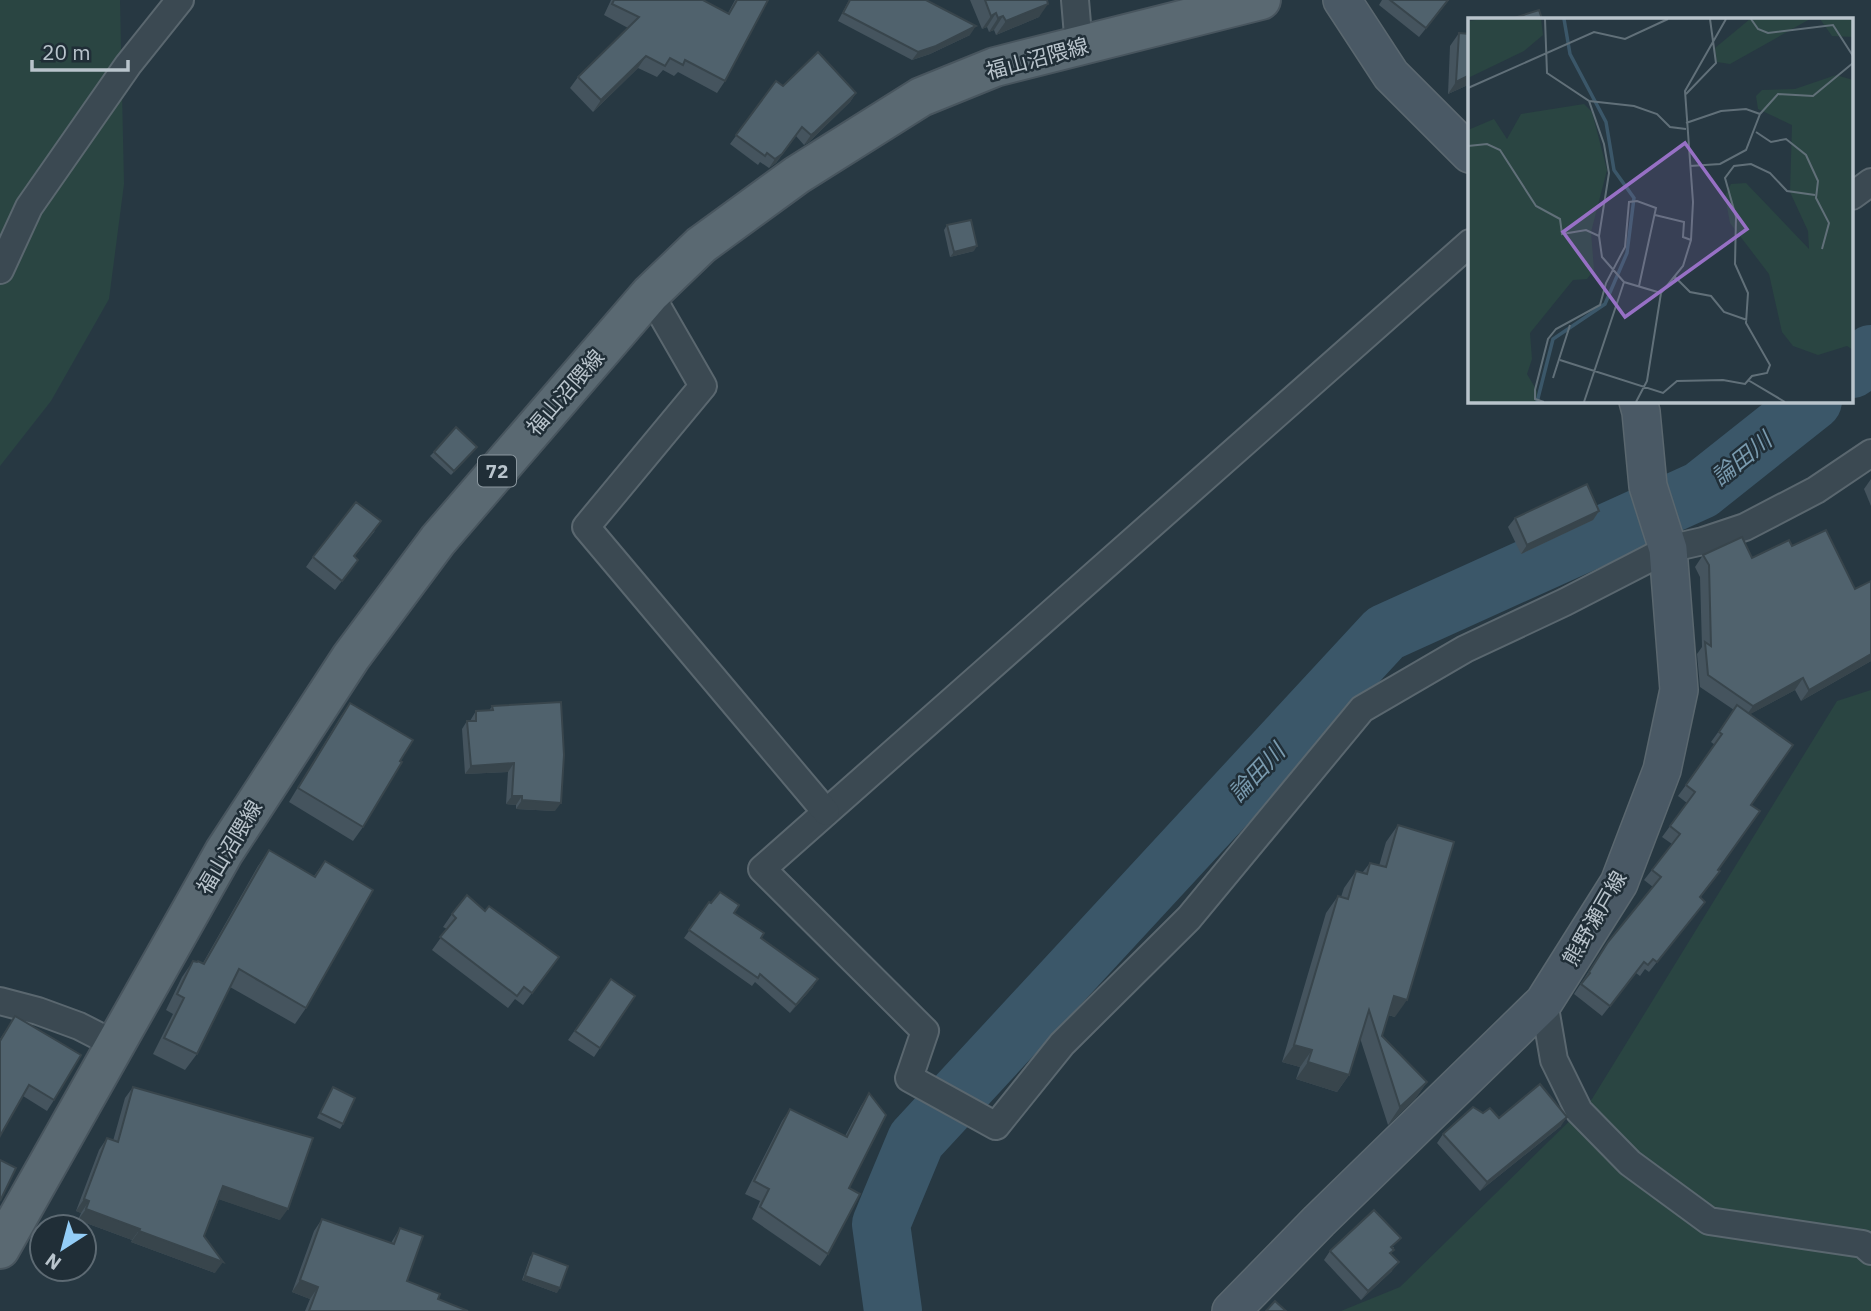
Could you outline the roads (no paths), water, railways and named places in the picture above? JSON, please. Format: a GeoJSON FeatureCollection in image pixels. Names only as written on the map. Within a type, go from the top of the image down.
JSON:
{"type":"FeatureCollection","features":[{"type":"Feature","properties":{"kind":"main road","name":"福山沼隈線"},"geometry":{"type":"LineString","coordinates":[[0,1249],[224,852],[351,657],[438,540],[650,294],[701,245],[754,206],[921,97],[995,67],[1261,0]]}},
{"type":"Feature","properties":{"kind":"main road"},"geometry":{"type":"LineString","coordinates":[[1342,0],[1391,75],[1468,152]]}},
{"type":"Feature","properties":{"kind":"main road","name":"熊野瀬戸線"},"geometry":{"type":"LineString","coordinates":[[1231,1311],[1319,1221],[1544,1002],[1619,883],[1662,770],[1679,690],[1668,550],[1648,486],[1639,402]]}},
{"type":"Feature","properties":{"kind":"street"},"geometry":{"type":"LineString","coordinates":[[0,270],[29,207],[128,65],[180,0]]}},
{"type":"Feature","properties":{"kind":"street"},"geometry":{"type":"LineString","coordinates":[[1075,0],[1079,47]]}},
{"type":"Feature","properties":{"kind":"street"},"geometry":{"type":"LineString","coordinates":[[1854,195],[1871,182]]}},
{"type":"Feature","properties":{"kind":"street"},"geometry":{"type":"LineString","coordinates":[[1468,245],[762,869],[925,1031],[909,1078],[996,1126],[1062,1044],[1189,918],[1362,709],[1465,649],[1668,550],[1745,527],[1816,490],[1871,453]]}},
{"type":"Feature","properties":{"kind":"street"},"geometry":{"type":"LineString","coordinates":[[650,294],[703,386],[586,527],[826,812]]}},
{"type":"Feature","properties":{"kind":"street"},"geometry":{"type":"LineString","coordinates":[[0,1001],[79,1026],[116,1045]]}},
{"type":"Feature","properties":{"kind":"street"},"geometry":{"type":"LineString","coordinates":[[1544,1002],[1554,1060],[1579,1111],[1630,1163],[1709,1221],[1863,1244],[1871,1251]]}},
{"type":"Feature","properties":{"kind":"waterway","name":"論田川"},"geometry":{"type":"LineString","coordinates":[[1854,367],[1871,354]]}},
{"type":"Feature","properties":{"kind":"waterway","name":"論田川"},"geometry":{"type":"LineString","coordinates":[[893,1311],[881,1224],[916,1140],[1385,633],[1701,490],[1812,402]]}}]}
